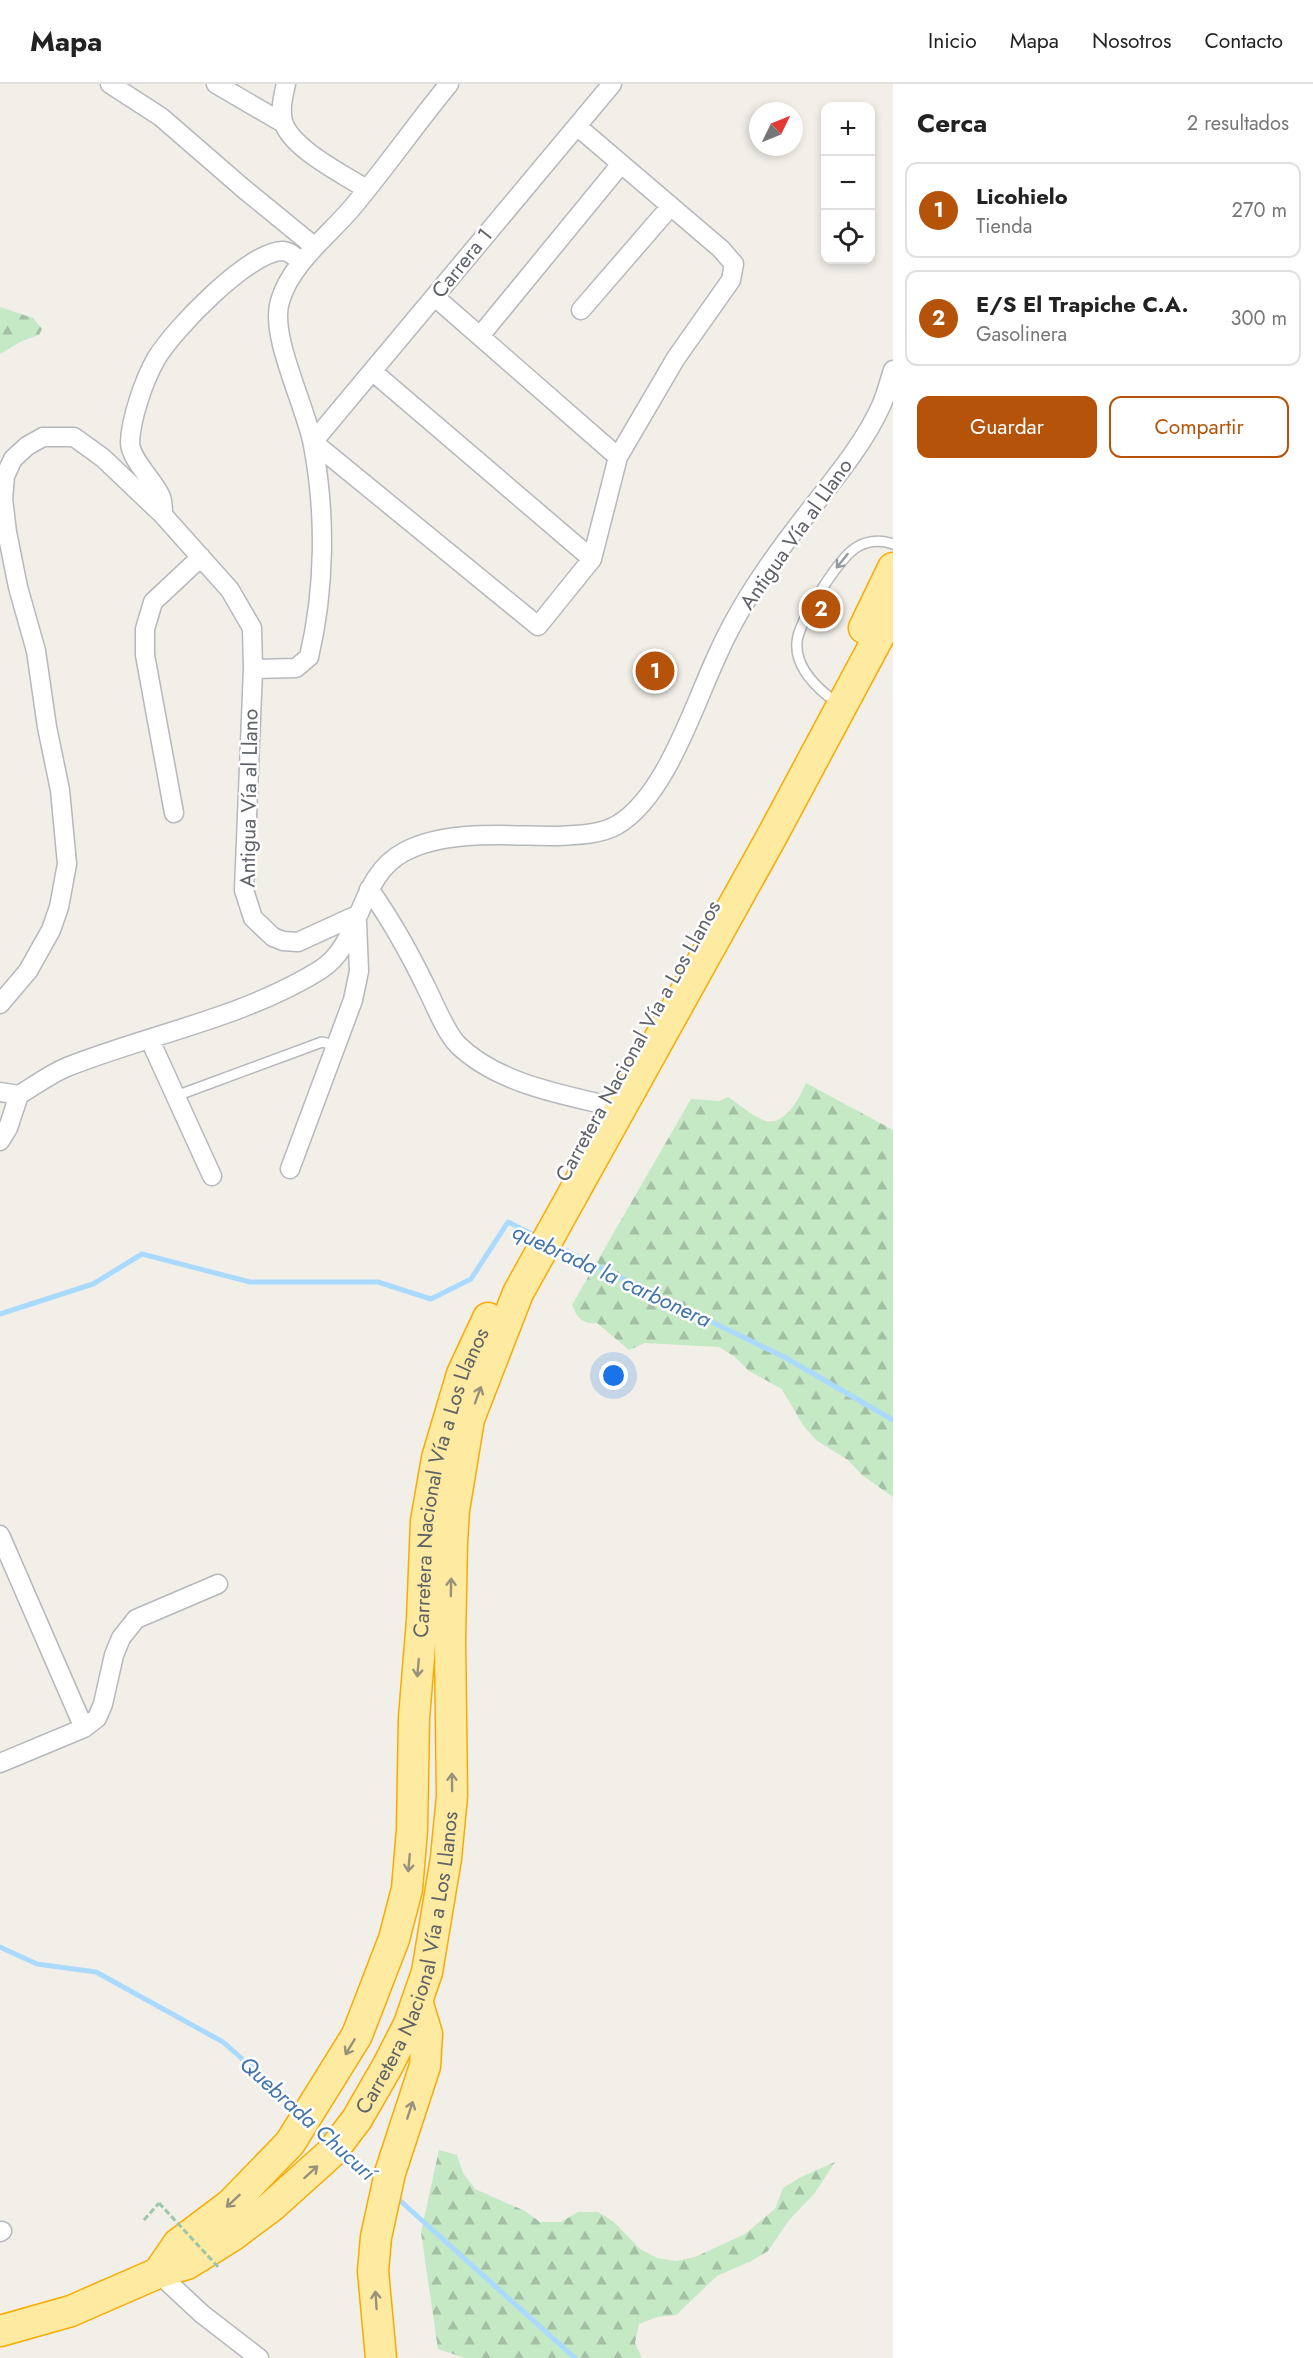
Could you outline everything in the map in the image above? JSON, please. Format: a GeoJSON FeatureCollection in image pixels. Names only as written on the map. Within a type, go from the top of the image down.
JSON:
{"type":"FeatureCollection","features":[{"type":"Feature","properties":{"kind":"highway","name":"Carretera Nacional Vía a Los Llanos"},"geometry":{"type":"LineString","coordinates":[[158,2273],[178,2244],[231,2204],[290,2143],[357,2035],[394,1939],[407,1889],[412,1830],[414,1718],[422,1620],[426,1521],[436,1458],[462,1374],[477,1339],[531,1232],[828,696],[878,602],[893,568]]}},
{"type":"Feature","properties":{"kind":"highway","name":"Carretera Nacional Vía a Los Llanos"},"geometry":{"type":"LineString","coordinates":[[0,2331],[71,2312],[158,2273],[187,2264],[232,2236],[272,2206],[332,2152],[357,2119],[387,2067],[418,2004],[438,1915],[446,1858],[452,1796],[450,1640],[452,1542],[454,1510],[469,1419],[518,1293],[767,846],[893,610]]}},
{"type":"Feature","properties":{"kind":"highway"},"geometry":{"type":"LineString","coordinates":[[381,2358],[374,2271],[376,2237],[390,2173],[425,2066],[427,2034],[418,2004]]}},
{"type":"Feature","properties":{"kind":"street"},"geometry":{"type":"LineString","coordinates":[[110,84],[161,117],[315,247]]}},
{"type":"Feature","properties":{"kind":"street"},"geometry":{"type":"LineString","coordinates":[[216,84],[284,123]]}},
{"type":"Feature","properties":{"kind":"street"},"geometry":{"type":"LineString","coordinates":[[286,84],[281,101],[284,123],[298,145],[366,189]]}},
{"type":"Feature","properties":{"kind":"street"},"geometry":{"type":"LineString","coordinates":[[253,669],[296,668],[309,657],[320,586],[321,492],[313,442],[276,317],[286,284],[301,262],[366,189],[449,84]]}},
{"type":"Feature","properties":{"kind":"street","name":"Carrera 1"},"geometry":{"type":"LineString","coordinates":[[313,442],[612,84]]}},
{"type":"Feature","properties":{"kind":"street"},"geometry":{"type":"LineString","coordinates":[[313,442],[538,626],[592,559],[618,458],[676,358],[731,280],[734,264],[721,249],[578,127]]}},
{"type":"Feature","properties":{"kind":"street"},"geometry":{"type":"LineString","coordinates":[[480,336],[621,165]]}},
{"type":"Feature","properties":{"kind":"street"},"geometry":{"type":"LineString","coordinates":[[581,310],[670,207]]}},
{"type":"Feature","properties":{"kind":"street"},"geometry":{"type":"LineString","coordinates":[[163,515],[161,497],[145,474],[130,444],[133,419],[155,361],[188,319],[257,258],[284,251],[292,254],[301,262]]}},
{"type":"Feature","properties":{"kind":"street"},"geometry":{"type":"LineString","coordinates":[[435,297],[618,458]]}},
{"type":"Feature","properties":{"kind":"street","name":"Antigua Vía al Llano"},"geometry":{"type":"LineString","coordinates":[[0,1004],[28,971],[51,930],[59,907],[67,864],[60,790],[47,727],[36,651],[18,587],[3,499],[5,476],[13,459],[35,442],[43,437],[74,437],[103,458],[163,515],[230,590],[252,628],[253,669],[244,890],[253,918],[273,937],[283,941],[298,942],[357,915],[369,889],[387,866],[402,852],[435,840],[488,836],[581,835],[614,827],[636,811],[656,785],[685,731],[717,655],[756,584],[860,444],[882,404],[893,370]]}},
{"type":"Feature","properties":{"kind":"street"},"geometry":{"type":"LineString","coordinates":[[372,371],[592,559]]}},
{"type":"Feature","properties":{"kind":"street"},"geometry":{"type":"LineString","coordinates":[[174,813],[145,655],[145,628],[153,602],[201,557]]}},
{"type":"Feature","properties":{"kind":"street"},"geometry":{"type":"LineString","coordinates":[[369,889],[392,921],[456,1043],[475,1059],[509,1076],[568,1096],[602,1104]]}},
{"type":"Feature","properties":{"kind":"street"},"geometry":{"type":"LineString","coordinates":[[0,1092],[19,1095],[64,1068],[269,997],[323,968],[344,947],[357,915]]}},
{"type":"Feature","properties":{"kind":"street"},"geometry":{"type":"LineString","coordinates":[[290,1169],[353,1000],[359,972],[357,915]]}},
{"type":"Feature","properties":{"kind":"street"},"geometry":{"type":"LineString","coordinates":[[150,1040],[212,1176]]}},
{"type":"Feature","properties":{"kind":"street"},"geometry":{"type":"LineString","coordinates":[[0,1141],[8,1128],[19,1095]]}},
{"type":"Feature","properties":{"kind":"street"},"geometry":{"type":"LineString","coordinates":[[0,1535],[84,1728]]}},
{"type":"Feature","properties":{"kind":"street"},"geometry":{"type":"LineString","coordinates":[[0,1763],[84,1728],[97,1718],[103,1704],[114,1655],[121,1638],[136,1619],[218,1584]]}},
{"type":"Feature","properties":{"kind":"street"},"geometry":{"type":"LineString","coordinates":[[158,2273],[202,2314],[259,2358]]}},
{"type":"Feature","properties":{"kind":"lane"},"geometry":{"type":"LineString","coordinates":[[828,696],[806,673],[798,656],[796,642],[800,629],[839,563],[850,552],[869,542],[893,544]]}},
{"type":"Feature","properties":{"kind":"lane"},"geometry":{"type":"LineString","coordinates":[[176,1096],[322,1042],[335,1045]]}},
{"type":"Feature","properties":{"kind":"path"},"geometry":{"type":"LineString","coordinates":[[144,2220],[159,2203],[220,2268]]}},
{"type":"Feature","properties":{"kind":"green space"},"geometry":{"type":"Polygon","coordinates":[[[0,307],[33,318],[42,329],[39,335],[22,341],[0,354],[0,307]]]}},
{"type":"Feature","properties":{"kind":"green space"},"geometry":{"type":"Polygon","coordinates":[[[806,1083],[893,1130],[893,1497],[862,1475],[848,1460],[816,1440],[803,1425],[782,1389],[749,1371],[735,1357],[719,1347],[645,1343],[629,1350],[597,1323],[581,1320],[572,1305],[691,1099],[719,1101],[728,1097],[754,1115],[771,1122],[778,1120],[790,1110],[806,1083]]]}},
{"type":"Feature","properties":{"kind":"green space"},"geometry":{"type":"Polygon","coordinates":[[[439,2150],[457,2155],[463,2173],[475,2189],[525,2211],[540,2222],[561,2222],[578,2212],[598,2212],[614,2222],[640,2249],[657,2258],[676,2261],[695,2257],[745,2234],[775,2209],[783,2188],[835,2162],[814,2194],[789,2220],[768,2251],[717,2276],[676,2315],[657,2317],[639,2324],[635,2343],[642,2358],[465,2358],[438,2349],[421,2232],[439,2150]]]}},
{"type":"Feature","properties":{"kind":"waterway","name":"quebrada la carbonera"},"geometry":{"type":"LineString","coordinates":[[0,1314],[93,1284],[142,1254],[250,1282],[378,1282],[431,1299],[471,1279],[508,1222],[540,1238]]}},
{"type":"Feature","properties":{"kind":"waterway","name":"quebrada la carbonera"},"geometry":{"type":"LineString","coordinates":[[556,1246],[786,1358],[893,1420]]}},
{"type":"Feature","properties":{"kind":"waterway","name":"Quebrada Chucurí"},"geometry":{"type":"LineString","coordinates":[[0,1947],[37,1964],[96,1972],[223,2042],[300,2110]]}},
{"type":"Feature","properties":{"kind":"waterway","name":"Quebrada Chucurí"},"geometry":{"type":"LineString","coordinates":[[313,2122],[331,2138]]}},
{"type":"Feature","properties":{"kind":"waterway","name":"Quebrada Chucurí"},"geometry":{"type":"LineString","coordinates":[[344,2151],[378,2180]]}},
{"type":"Feature","properties":{"kind":"waterway","name":"Quebrada Chucurí"},"geometry":{"type":"LineString","coordinates":[[396,2197],[575,2358]]}},
{"type":"Feature","properties":{"kind":"place","name":"E/S El Trapiche C.A."},"geometry":{"type":"Point","coordinates":[821,609]}},
{"type":"Feature","properties":{"kind":"place","name":"Licohielo"},"geometry":{"type":"Point","coordinates":[655,671]}}]}
